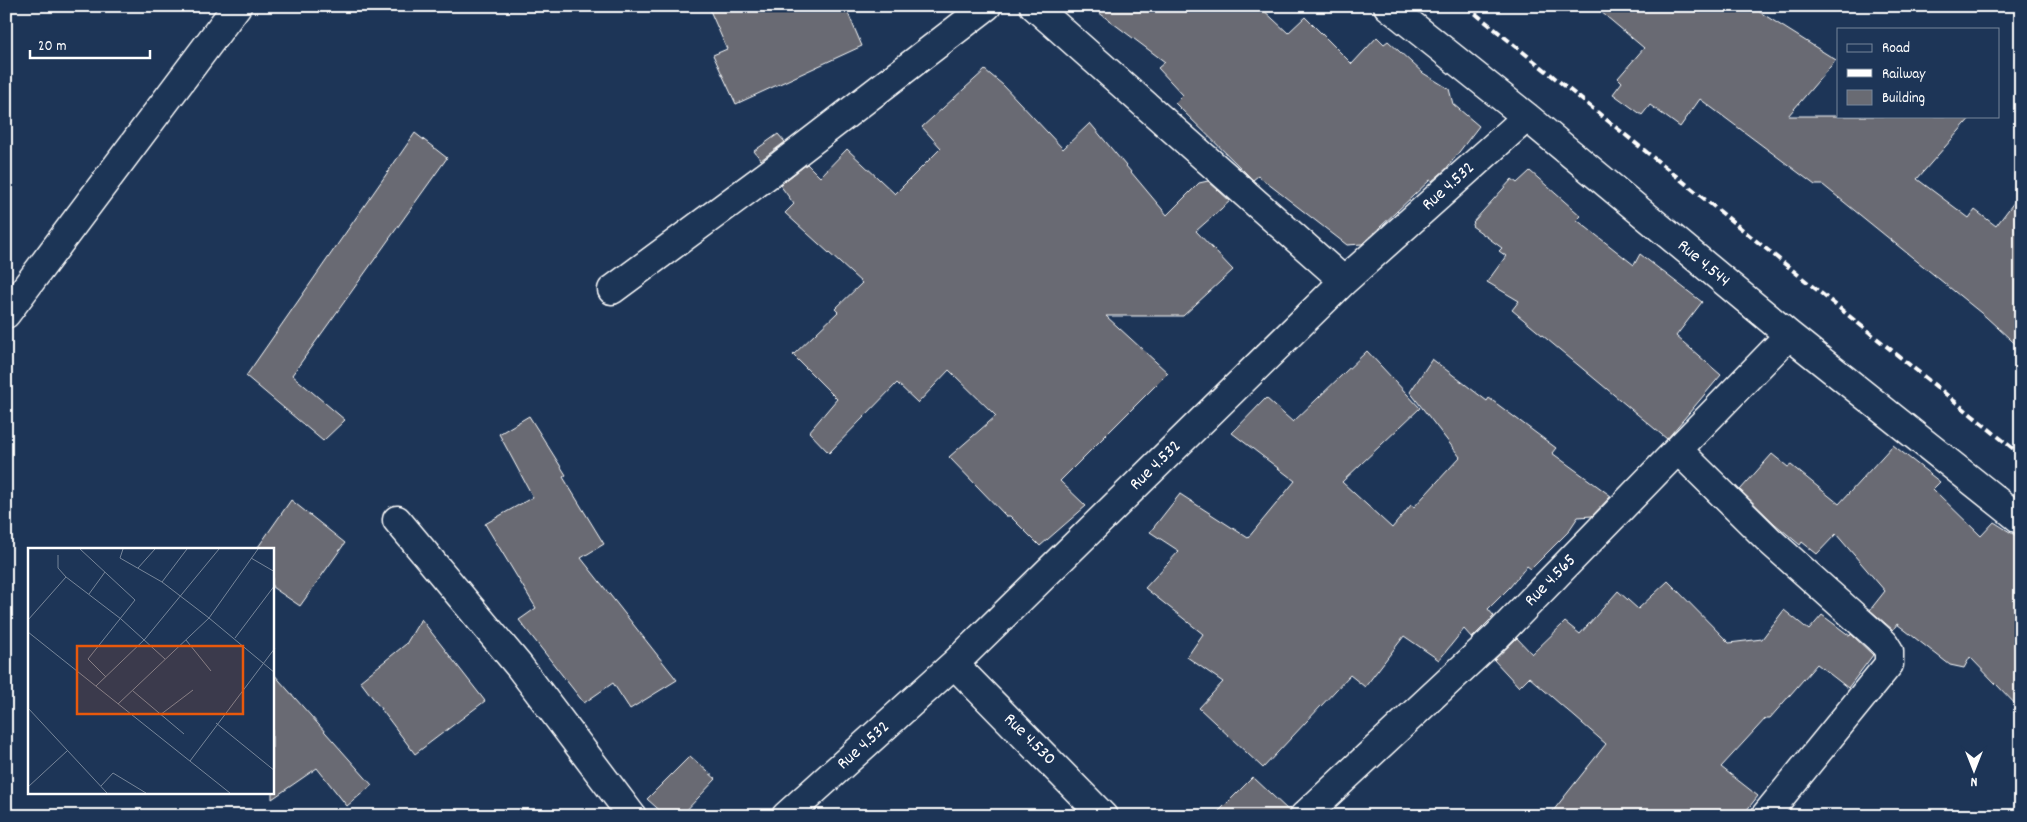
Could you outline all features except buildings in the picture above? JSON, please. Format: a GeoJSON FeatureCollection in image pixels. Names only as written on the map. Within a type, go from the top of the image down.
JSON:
{"type":"FeatureCollection","features":[{"type":"Feature","properties":{"kind":"street"},"geometry":{"type":"LineString","coordinates":[[6,314],[237,6]]}},
{"type":"Feature","properties":{"kind":"street"},"geometry":{"type":"LineString","coordinates":[[612,290],[769,174],[987,6]]}},
{"type":"Feature","properties":{"kind":"street"},"geometry":{"type":"LineString","coordinates":[[1034,6],[1344,281]]}},
{"type":"Feature","properties":{"kind":"street","name":"Rue 4.544"},"geometry":{"type":"LineString","coordinates":[[1388,6],[1527,117],[1789,335],[2021,520]]}},
{"type":"Feature","properties":{"kind":"street","name":"Rue 4.532"},"geometry":{"type":"LineString","coordinates":[[786,816],[954,664],[1344,281],[1527,117]]}},
{"type":"Feature","properties":{"kind":"street","name":"Rue 4.565"},"geometry":{"type":"LineString","coordinates":[[1304,816],[1497,636],[1789,335]]}},
{"type":"Feature","properties":{"kind":"street"},"geometry":{"type":"LineString","coordinates":[[1678,450],[1770,541],[1884,643],[1889,652],[1889,664],[1765,816]]}},
{"type":"Feature","properties":{"kind":"street"},"geometry":{"type":"LineString","coordinates":[[398,520],[519,666],[632,816]]}},
{"type":"Feature","properties":{"kind":"street","name":"Rue 4.530"},"geometry":{"type":"LineString","coordinates":[[954,664],[1104,816]]}},
{"type":"Feature","properties":{"kind":"railway"},"geometry":{"type":"LineString","coordinates":[[1466,6],[2021,455]]}}]}
